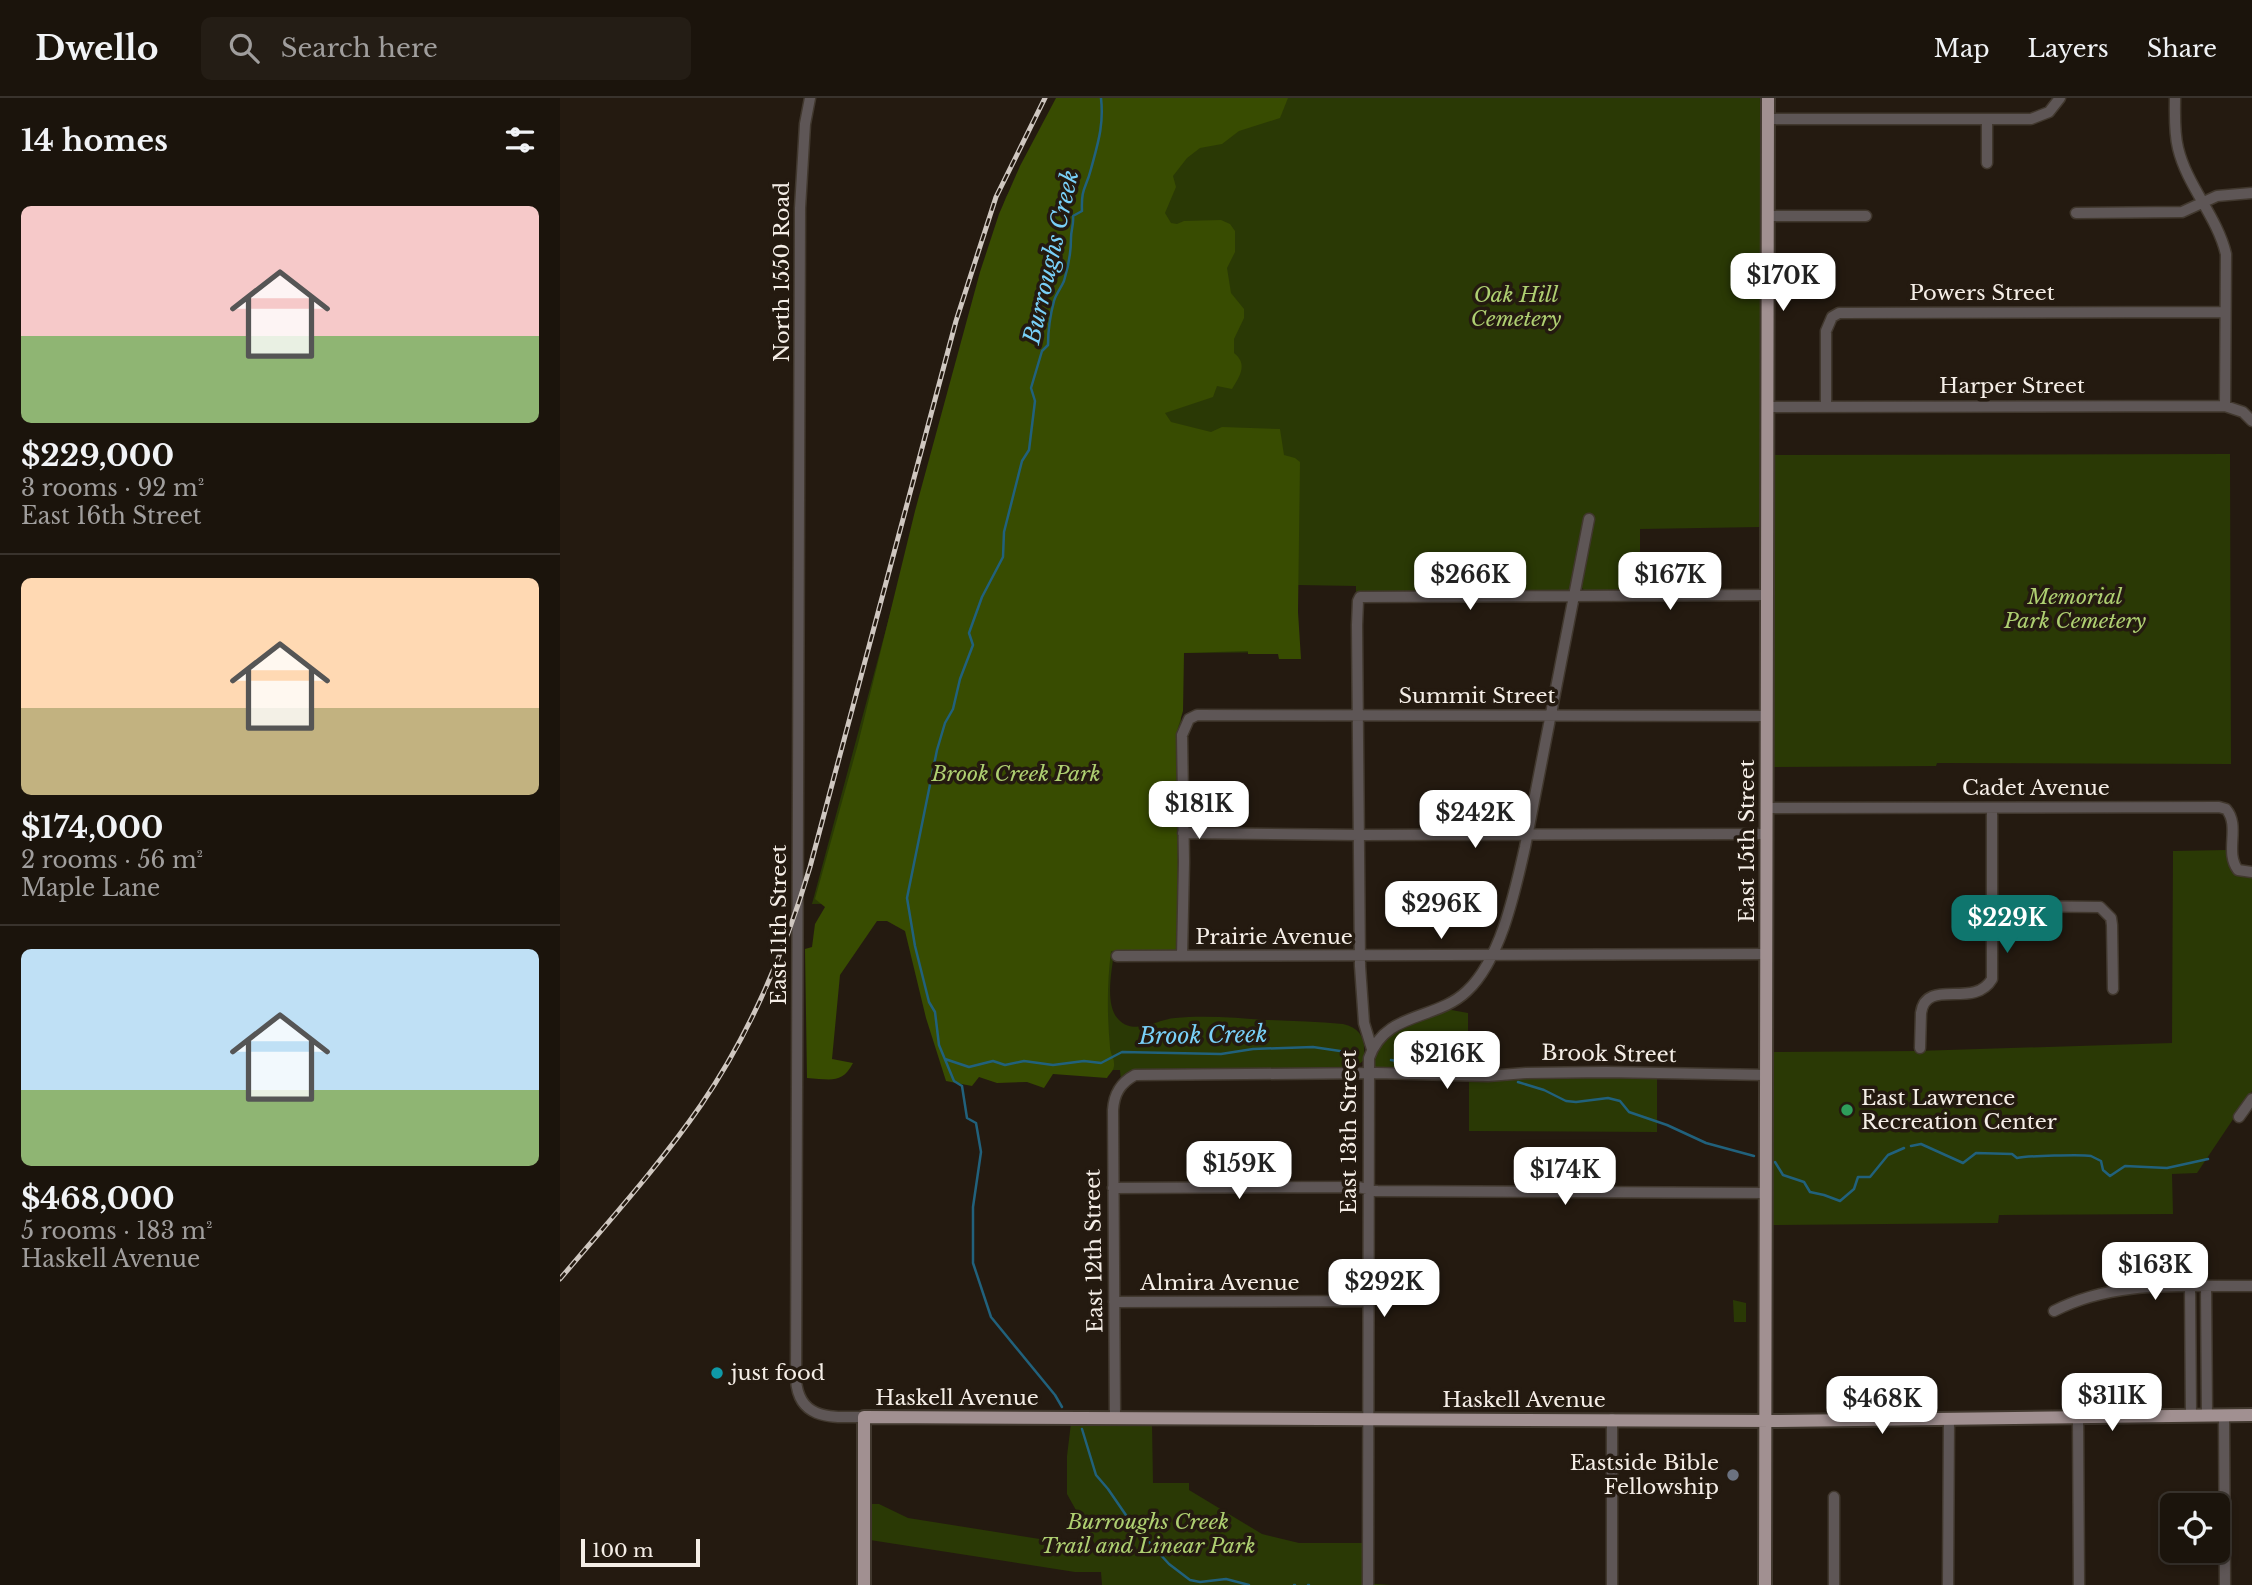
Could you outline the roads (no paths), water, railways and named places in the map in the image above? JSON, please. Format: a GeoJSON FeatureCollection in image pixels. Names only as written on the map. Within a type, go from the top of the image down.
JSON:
{"type":"FeatureCollection","features":[{"type":"Feature","properties":{"kind":"main road","name":"East 15th Street"},"geometry":{"type":"LineString","coordinates":[[1765,1585],[1768,98]]}},
{"type":"Feature","properties":{"kind":"main road","name":"Haskell Avenue"},"geometry":{"type":"LineString","coordinates":[[864,1417],[1765,1421],[2252,1415]]}},
{"type":"Feature","properties":{"kind":"main road"},"geometry":{"type":"LineString","coordinates":[[864,1417],[864,1585]]}},
{"type":"Feature","properties":{"kind":"street","name":"North 1550 Road"},"geometry":{"type":"LineString","coordinates":[[799,448],[800,208],[805,124],[810,98]]}},
{"type":"Feature","properties":{"kind":"street"},"geometry":{"type":"LineString","coordinates":[[1768,119],[2040,117],[2055,106],[2060,98]]}},
{"type":"Feature","properties":{"kind":"street"},"geometry":{"type":"LineString","coordinates":[[2175,98],[2177,147],[2186,173],[2220,233],[2226,254],[2225,406]]}},
{"type":"Feature","properties":{"kind":"street"},"geometry":{"type":"LineString","coordinates":[[1987,119],[1987,163]]}},
{"type":"Feature","properties":{"kind":"street"},"geometry":{"type":"LineString","coordinates":[[2076,214],[2182,212],[2224,194],[2252,193]]}},
{"type":"Feature","properties":{"kind":"street"},"geometry":{"type":"LineString","coordinates":[[1767,216],[1866,216]]}},
{"type":"Feature","properties":{"kind":"street","name":"Powers Street"},"geometry":{"type":"LineString","coordinates":[[1826,407],[1826,331],[1832,317],[1839,313],[2225,312]]}},
{"type":"Feature","properties":{"kind":"street","name":"Harper Street"},"geometry":{"type":"LineString","coordinates":[[1767,407],[2225,406],[2243,412],[2252,421]]}},
{"type":"Feature","properties":{"kind":"street","name":"East 11th Street"},"geometry":{"type":"LineString","coordinates":[[799,448],[796,1380],[802,1401]]}},
{"type":"Feature","properties":{"kind":"street"},"geometry":{"type":"LineString","coordinates":[[1372,1049],[1379,1037],[1395,1025],[1443,1006],[1466,992],[1482,973],[1491,955],[1514,891],[1528,834],[1589,519]]}},
{"type":"Feature","properties":{"kind":"street"},"geometry":{"type":"LineString","coordinates":[[1573,596],[1766,595]]}},
{"type":"Feature","properties":{"kind":"street","name":"East 13th Street"},"geometry":{"type":"LineString","coordinates":[[1368,1585],[1369,1058],[1372,1049],[1364,1023],[1360,956],[1358,601],[1360,597],[1573,596]]}},
{"type":"Feature","properties":{"kind":"street","name":"Summit Street"},"geometry":{"type":"LineString","coordinates":[[1183,833],[1182,735],[1189,719],[1203,714],[1766,716]]}},
{"type":"Feature","properties":{"kind":"street","name":"Cadet Avenue"},"geometry":{"type":"LineString","coordinates":[[1766,808],[2219,807],[2226,809],[2232,821],[2233,864],[2238,870],[2252,872]]}},
{"type":"Feature","properties":{"kind":"street"},"geometry":{"type":"LineString","coordinates":[[1920,1048],[1921,1013],[1928,998],[1938,994],[1978,992],[1992,979],[1992,808]]}},
{"type":"Feature","properties":{"kind":"street"},"geometry":{"type":"LineString","coordinates":[[1182,956],[1183,833],[1766,834]]}},
{"type":"Feature","properties":{"kind":"street"},"geometry":{"type":"LineString","coordinates":[[1992,906],[2100,907],[2111,918],[2113,989]]}},
{"type":"Feature","properties":{"kind":"street","name":"Prairie Avenue"},"geometry":{"type":"LineString","coordinates":[[1117,956],[1766,954]]}},
{"type":"Feature","properties":{"kind":"street","name":"Brook Street"},"geometry":{"type":"LineString","coordinates":[[1121,1086],[1140,1074],[1369,1073],[1468,1076],[1606,1072],[1766,1075]]}},
{"type":"Feature","properties":{"kind":"street","name":"East 12th Street"},"geometry":{"type":"LineString","coordinates":[[1115,1417],[1113,1110],[1115,1097],[1121,1086]]}},
{"type":"Feature","properties":{"kind":"street"},"geometry":{"type":"LineString","coordinates":[[2239,1118],[2252,1099]]}},
{"type":"Feature","properties":{"kind":"street"},"geometry":{"type":"LineString","coordinates":[[1113,1188],[1238,1186],[1358,1187],[1377,1191],[1766,1193]]}},
{"type":"Feature","properties":{"kind":"street"},"geometry":{"type":"LineString","coordinates":[[2190,1286],[2191,1416]]}},
{"type":"Feature","properties":{"kind":"street"},"geometry":{"type":"LineString","coordinates":[[2206,1286],[2207,1416]]}},
{"type":"Feature","properties":{"kind":"street"},"geometry":{"type":"LineString","coordinates":[[2054,1311],[2086,1297],[2118,1289],[2252,1286]]}},
{"type":"Feature","properties":{"kind":"street","name":"Almira Avenue"},"geometry":{"type":"LineString","coordinates":[[1114,1302],[1368,1301]]}},
{"type":"Feature","properties":{"kind":"street","name":"Haskell Avenue"},"geometry":{"type":"LineString","coordinates":[[802,1401],[821,1416],[864,1417]]}},
{"type":"Feature","properties":{"kind":"street"},"geometry":{"type":"LineString","coordinates":[[2224,1415],[2225,1585]]}},
{"type":"Feature","properties":{"kind":"street"},"geometry":{"type":"LineString","coordinates":[[2078,1417],[2079,1585]]}},
{"type":"Feature","properties":{"kind":"street"},"geometry":{"type":"LineString","coordinates":[[1612,1419],[1612,1585]]}},
{"type":"Feature","properties":{"kind":"street"},"geometry":{"type":"LineString","coordinates":[[1948,1585],[1949,1419]]}},
{"type":"Feature","properties":{"kind":"street"},"geometry":{"type":"LineString","coordinates":[[1834,1497],[1834,1585]]}},
{"type":"Feature","properties":{"kind":"waterway","name":"Burroughs Creek"},"geometry":{"type":"LineString","coordinates":[[1062,1407],[991,1317],[973,1263],[973,1207],[981,1152],[976,1123],[967,1118],[962,1086],[954,1081],[939,1045],[935,1012],[929,1002],[915,946],[907,898],[937,750],[973,645],[969,633],[982,597],[1003,557],[1004,532],[1022,461],[1029,450],[1035,401],[1031,388],[1042,351],[1048,345],[1054,301],[1067,270],[1073,216],[1082,211],[1083,192],[1100,134],[1101,98]]}},
{"type":"Feature","properties":{"kind":"waterway","name":"Brook Creek"},"geometry":{"type":"LineString","coordinates":[[945,1059],[969,1067],[993,1061],[1005,1065],[1024,1061],[1053,1065],[1084,1061],[1101,1063],[1122,1052],[1221,1054],[1253,1049],[1313,1047],[1340,1051]]}},
{"type":"Feature","properties":{"kind":"waterway","name":"Brook Creek"},"geometry":{"type":"LineString","coordinates":[[1391,1060],[1431,1067],[1486,1069]]}},
{"type":"Feature","properties":{"kind":"waterway","name":"Brook Creek"},"geometry":{"type":"LineString","coordinates":[[1518,1082],[1544,1090],[1566,1101],[1608,1098],[1620,1101],[1629,1112],[1667,1125],[1706,1143],[1754,1156]]}},
{"type":"Feature","properties":{"kind":"waterway","name":"Brook Creek"},"geometry":{"type":"LineString","coordinates":[[1911,1146],[1921,1144],[1963,1163],[1976,1153],[2012,1154],[2017,1158],[2091,1156],[2101,1161],[2103,1170],[2110,1176],[2125,1166],[2167,1168],[2208,1159]]}},
{"type":"Feature","properties":{"kind":"waterway","name":"Brook Creek"},"geometry":{"type":"LineString","coordinates":[[1775,1162],[1783,1175],[1804,1182],[1810,1192],[1840,1201],[1854,1189],[1858,1177],[1870,1177],[1888,1155],[1904,1148]]}},
{"type":"Feature","properties":{"kind":"waterway","name":"Burroughs Creek"},"geometry":{"type":"LineString","coordinates":[[1082,1429],[1096,1475],[1130,1521],[1169,1564],[1190,1580],[1200,1582],[1226,1579],[1249,1585]]}},
{"type":"Feature","properties":{"kind":"railway"},"geometry":{"type":"LineString","coordinates":[[560,1279],[651,1172],[701,1105],[736,1049],[778,960],[810,867],[956,321],[996,197],[1045,98]]}},
{"type":"Feature","properties":{"kind":"place","name":"East Lawrence Recreation Center"},"geometry":{"type":"Point","coordinates":[1847,1110]}},
{"type":"Feature","properties":{"kind":"place","name":"just food"},"geometry":{"type":"Point","coordinates":[717,1373]}},
{"type":"Feature","properties":{"kind":"place","name":"Eastside Bible Fellowship"},"geometry":{"type":"Point","coordinates":[1733,1475]}},
{"type":"Feature","properties":{"kind":"park label","name":"Oak Hill Cemetery"},"geometry":{"type":"Point","coordinates":[1516,307]}},
{"type":"Feature","properties":{"kind":"park label","name":"Memorial Park Cemetery"},"geometry":{"type":"Point","coordinates":[2075,609]}},
{"type":"Feature","properties":{"kind":"park label","name":"Brook Creek Park"},"geometry":{"type":"Point","coordinates":[1016,774]}},
{"type":"Feature","properties":{"kind":"park label","name":"Burroughs Creek Trail and Linear Park"},"geometry":{"type":"Point","coordinates":[1148,1534]}}]}
